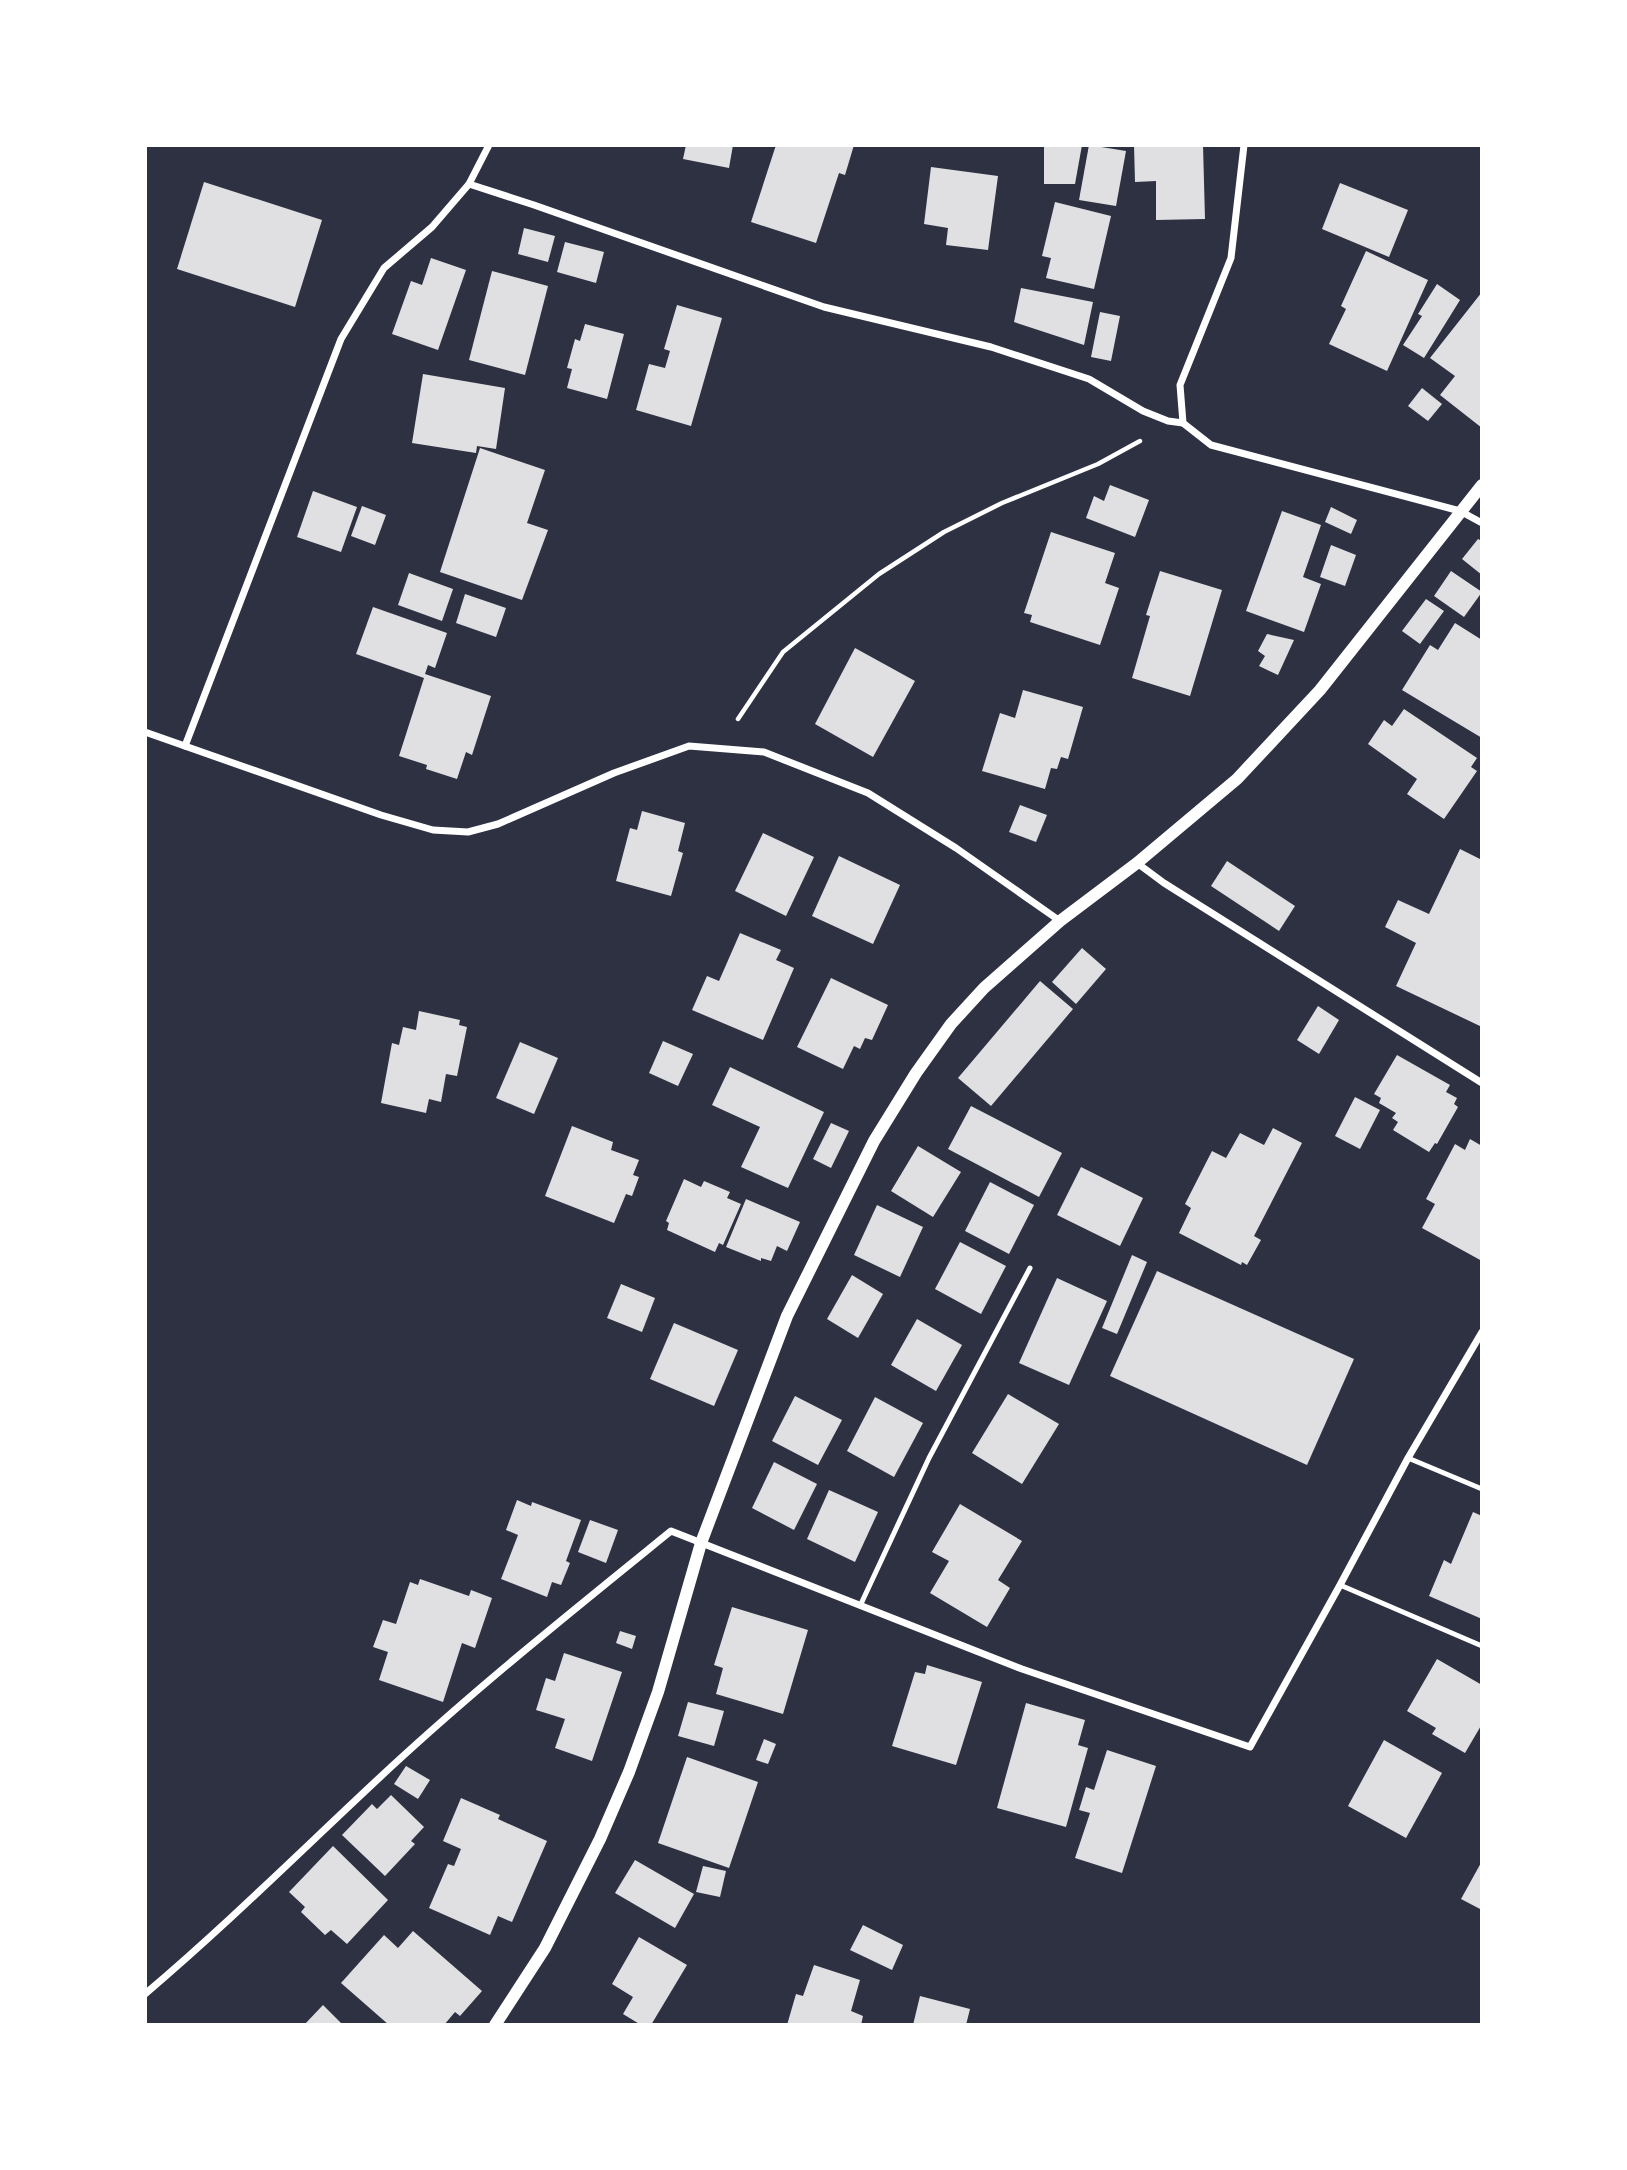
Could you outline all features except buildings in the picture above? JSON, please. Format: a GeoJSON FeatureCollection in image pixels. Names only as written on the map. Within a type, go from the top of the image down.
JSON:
{"type":"FeatureCollection","features":[{"type":"Feature","properties":{"kind":"street"},"geometry":{"type":"LineString","coordinates":[[185,746],[341,339],[384,268],[432,227],[469,184],[489,145]]}},
{"type":"Feature","properties":{"kind":"street"},"geometry":{"type":"LineString","coordinates":[[1183,423],[1181,385],[1231,258],[1244,145]]}},
{"type":"Feature","properties":{"kind":"street"},"geometry":{"type":"LineString","coordinates":[[469,184],[824,307],[991,347],[1089,379],[1143,411],[1168,421],[1183,423],[1211,445],[1460,511],[1482,523]]}},
{"type":"Feature","properties":{"kind":"street"},"geometry":{"type":"LineString","coordinates":[[495,2025],[545,1948],[600,1839],[629,1772],[658,1692],[701,1543],[787,1317],[874,1141],[916,1073],[951,1024],[984,988],[1060,921],[1136,863],[1237,779],[1320,690],[1482,485]]}},
{"type":"Feature","properties":{"kind":"street"},"geometry":{"type":"LineString","coordinates":[[145,732],[381,815],[433,830],[468,832],[498,824],[664,753],[689,746],[764,752],[868,793],[956,848],[1060,921]]}},
{"type":"Feature","properties":{"kind":"street"},"geometry":{"type":"LineString","coordinates":[[1136,863],[1482,1083]]}},
{"type":"Feature","properties":{"kind":"street"},"geometry":{"type":"LineString","coordinates":[[145,1994],[195,1952],[391,1767],[490,1678],[671,1531],[1022,1669],[1250,1747],[1408,1458],[1482,1332]]}},
{"type":"Feature","properties":{"kind":"lane"},"geometry":{"type":"LineString","coordinates":[[860,1607],[929,1458],[1030,1268]]}},
{"type":"Feature","properties":{"kind":"lane"},"geometry":{"type":"LineString","coordinates":[[1408,1458],[1482,1489]]}},
{"type":"Feature","properties":{"kind":"lane"},"geometry":{"type":"LineString","coordinates":[[1340,1585],[1482,1646]]}},
{"type":"Feature","properties":{"kind":"path"},"geometry":{"type":"LineString","coordinates":[[720,747],[783,652],[879,574],[944,533],[1002,503],[1098,464],[1140,441],[1168,421]]}}]}
